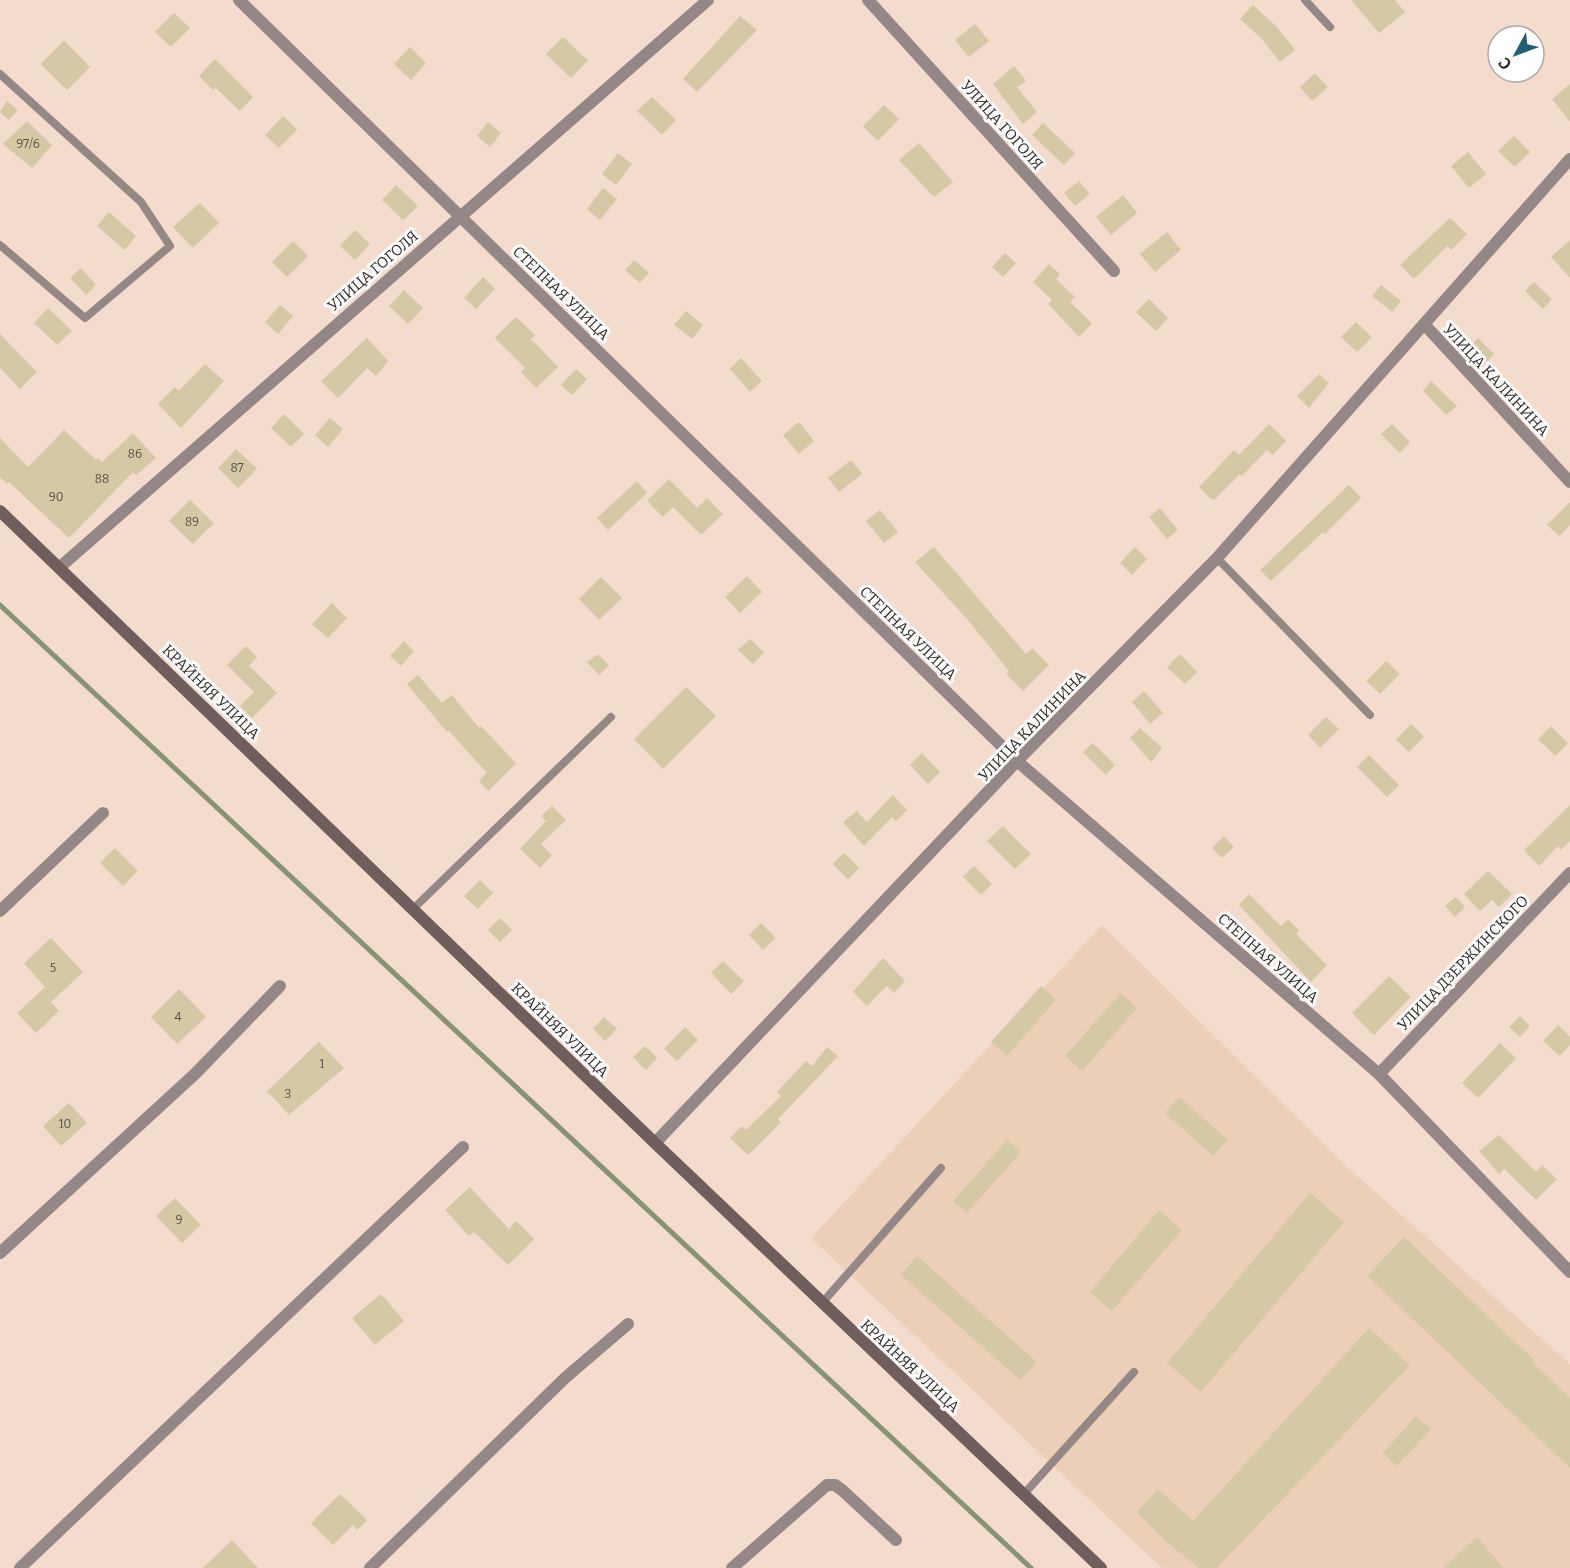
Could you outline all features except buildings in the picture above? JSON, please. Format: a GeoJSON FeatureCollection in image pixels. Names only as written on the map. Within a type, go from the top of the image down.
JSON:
{"type":"FeatureCollection","features":[{"type":"Feature","properties":{"kind":"main road","name":"КРАЙНЯЯ УЛИЦА"},"geometry":{"type":"LineString","coordinates":[[0,511],[655,1143],[1101,1568]]}},
{"type":"Feature","properties":{"kind":"street","name":"СТЕПНАЯ УЛИЦА"},"geometry":{"type":"LineString","coordinates":[[239,0],[1017,761],[1379,1074],[1570,1272]]}},
{"type":"Feature","properties":{"kind":"street","name":"УЛИЦА ГОГОЛЯ"},"geometry":{"type":"LineString","coordinates":[[60,567],[460,214],[708,0]]}},
{"type":"Feature","properties":{"kind":"street","name":"УЛИЦА ГОГОЛЯ"},"geometry":{"type":"LineString","coordinates":[[868,0],[1114,271]]}},
{"type":"Feature","properties":{"kind":"street","name":"УЛИЦА КАЛИНИНА"},"geometry":{"type":"LineString","coordinates":[[655,1143],[1017,761],[1217,558],[1424,324],[1567,168]]}},
{"type":"Feature","properties":{"kind":"street","name":"УЛИЦА КАЛИНИНА"},"geometry":{"type":"LineString","coordinates":[[1424,324],[1570,482]]}},
{"type":"Feature","properties":{"kind":"street"},"geometry":{"type":"LineString","coordinates":[[0,911],[103,813]]}},
{"type":"Feature","properties":{"kind":"street","name":"УЛИЦА ДЗЕРЖИНСКОГО"},"geometry":{"type":"LineString","coordinates":[[1379,1074],[1570,873]]}},
{"type":"Feature","properties":{"kind":"street"},"geometry":{"type":"LineString","coordinates":[[0,1253],[196,1073],[280,986]]}},
{"type":"Feature","properties":{"kind":"street"},"geometry":{"type":"LineString","coordinates":[[20,1568],[463,1148]]}},
{"type":"Feature","properties":{"kind":"street"},"geometry":{"type":"LineString","coordinates":[[370,1568],[565,1378],[628,1324]]}},
{"type":"Feature","properties":{"kind":"street"},"geometry":{"type":"LineString","coordinates":[[732,1568],[827,1485],[835,1485],[842,1490],[896,1540]]}},
{"type":"Feature","properties":{"kind":"lane"},"geometry":{"type":"LineString","coordinates":[[1305,0],[1330,27]]}},
{"type":"Feature","properties":{"kind":"lane"},"geometry":{"type":"LineString","coordinates":[[0,74],[141,202],[170,246],[85,318],[0,245]]}},
{"type":"Feature","properties":{"kind":"lane"},"geometry":{"type":"LineString","coordinates":[[1217,558],[1371,715]]}},
{"type":"Feature","properties":{"kind":"lane"},"geometry":{"type":"LineString","coordinates":[[413,909],[610,717]]}},
{"type":"Feature","properties":{"kind":"lane"},"geometry":{"type":"LineString","coordinates":[[822,1303],[941,1168]]}},
{"type":"Feature","properties":{"kind":"lane"},"geometry":{"type":"LineString","coordinates":[[1023,1495],[1134,1372]]}},
{"type":"Feature","properties":{"kind":"shaded area"},"geometry":{"type":"Polygon","coordinates":[[[1102,925],[1347,1167],[1570,1364],[1570,1568],[1162,1568],[811,1238],[1102,925]]]}},
{"type":"Feature","properties":{"kind":"waterway"},"geometry":{"type":"LineString","coordinates":[[0,605],[1031,1568]]}}]}
